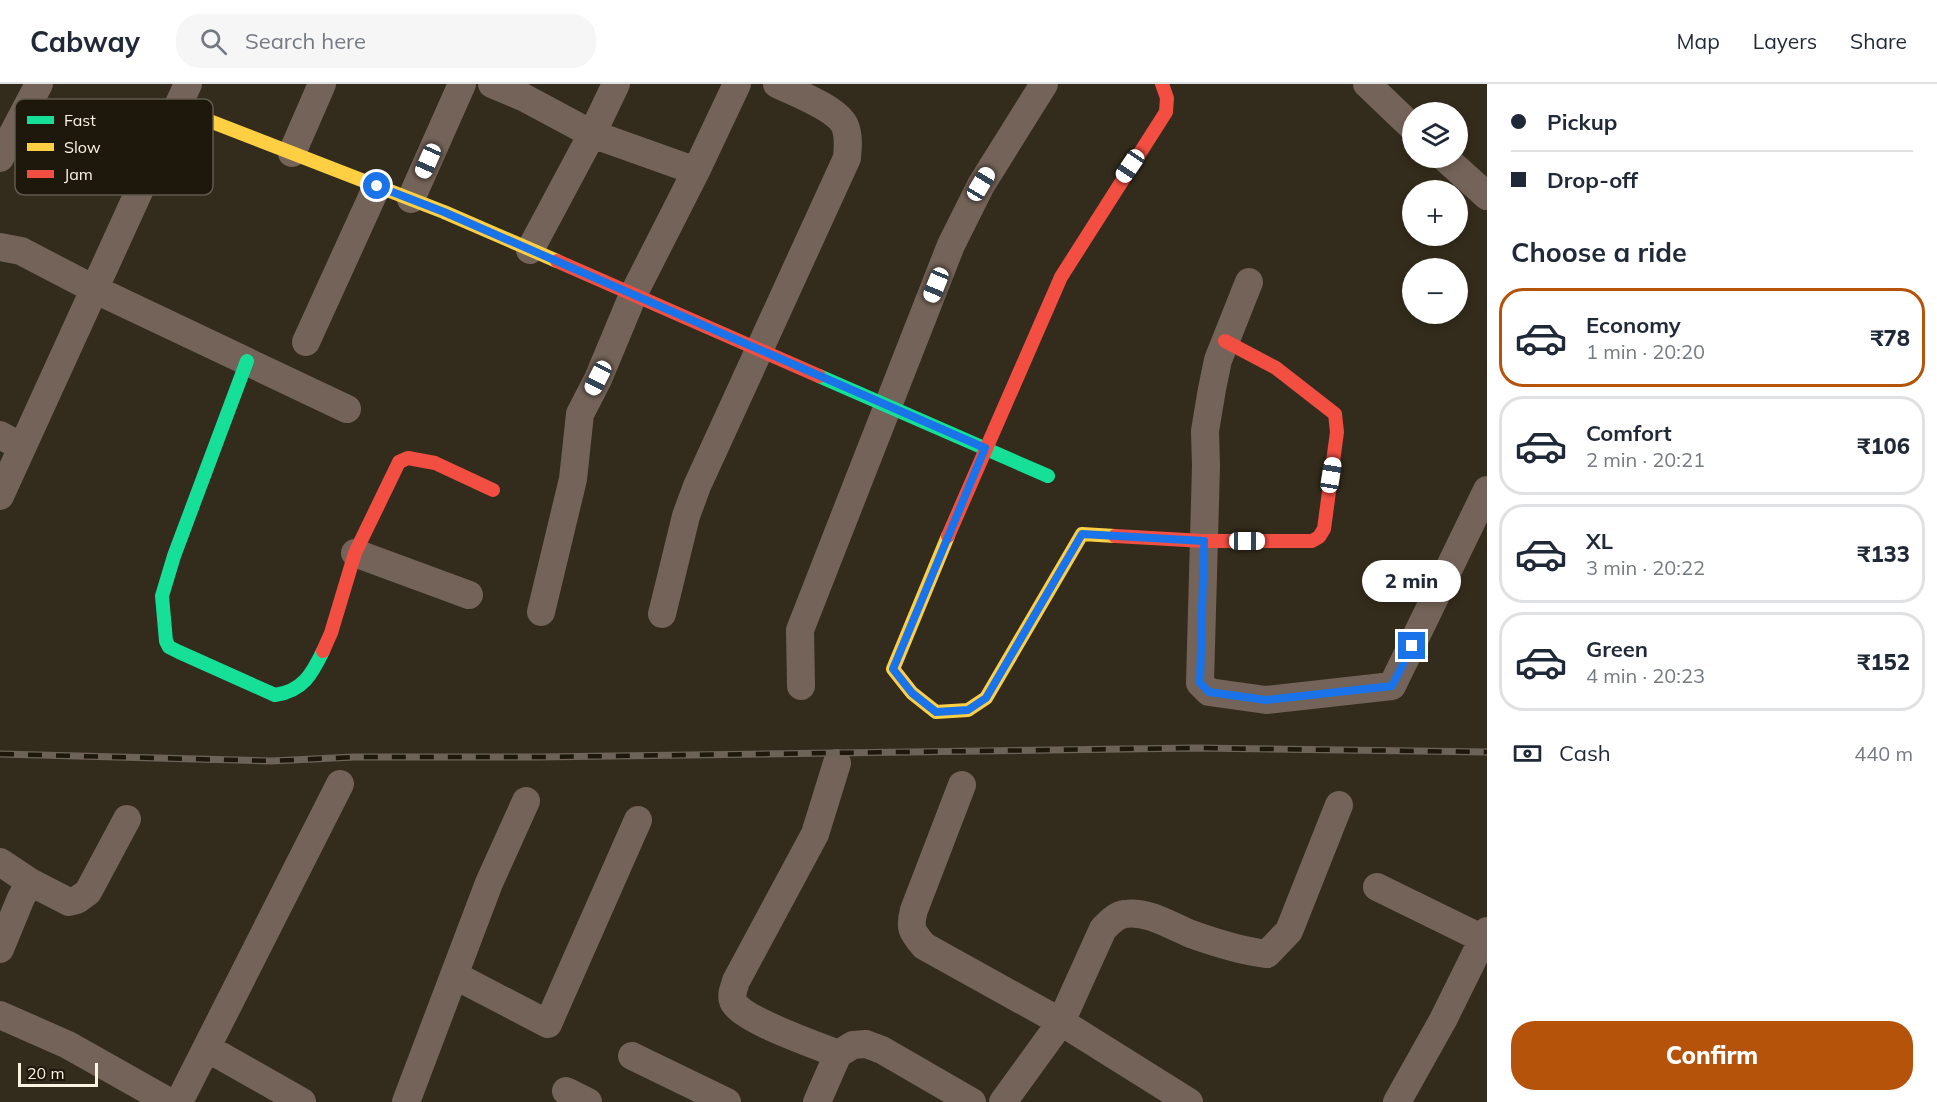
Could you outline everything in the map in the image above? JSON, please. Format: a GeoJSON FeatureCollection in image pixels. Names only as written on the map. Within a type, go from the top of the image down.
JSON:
{"type":"FeatureCollection","features":[{"type":"Feature","properties":{"kind":"street"},"geometry":{"type":"LineString","coordinates":[[25,99],[39,84]]}},
{"type":"Feature","properties":{"kind":"street"},"geometry":{"type":"LineString","coordinates":[[292,153],[322,84]]}},
{"type":"Feature","properties":{"kind":"street"},"geometry":{"type":"LineString","coordinates":[[411,199],[462,84]]}},
{"type":"Feature","properties":{"kind":"street"},"geometry":{"type":"LineString","coordinates":[[492,84],[523,97],[592,134],[696,171]]}},
{"type":"Feature","properties":{"kind":"street"},"geometry":{"type":"LineString","coordinates":[[530,250],[616,84]]}},
{"type":"Feature","properties":{"kind":"street"},"geometry":{"type":"LineString","coordinates":[[541,612],[573,479],[580,414],[633,295],[696,171],[736,84]]}},
{"type":"Feature","properties":{"kind":"street"},"geometry":{"type":"LineString","coordinates":[[662,614],[686,516],[697,486],[847,158],[848,139],[844,124],[817,93],[777,84]]}},
{"type":"Feature","properties":{"kind":"street"},"geometry":{"type":"LineString","coordinates":[[801,686],[800,630],[951,244],[981,184],[1044,84]]}},
{"type":"Feature","properties":{"kind":"street"},"geometry":{"type":"LineString","coordinates":[[1162,84],[1166,89],[1168,101],[1166,112],[1061,277],[985,448],[893,669],[912,693],[936,712],[968,710],[986,698],[1082,534],[1204,541],[1312,541],[1319,537],[1324,529],[1337,432],[1335,414],[1276,368],[1225,341]]}},
{"type":"Feature","properties":{"kind":"street"},"geometry":{"type":"LineString","coordinates":[[1367,84],[1402,117]]}},
{"type":"Feature","properties":{"kind":"street"},"geometry":{"type":"LineString","coordinates":[[213,112],[292,153],[411,199],[1048,476]]}},
{"type":"Feature","properties":{"kind":"street"},"geometry":{"type":"LineString","coordinates":[[0,158],[10,116]]}},
{"type":"Feature","properties":{"kind":"street"},"geometry":{"type":"LineString","coordinates":[[1456,168],[1487,196]]}},
{"type":"Feature","properties":{"kind":"street"},"geometry":{"type":"LineString","coordinates":[[306,342],[377,186]]}},
{"type":"Feature","properties":{"kind":"street"},"geometry":{"type":"LineString","coordinates":[[0,496],[11,441],[94,289],[137,195]]}},
{"type":"Feature","properties":{"kind":"street"},"geometry":{"type":"LineString","coordinates":[[0,247],[21,251],[94,289],[347,409]]}},
{"type":"Feature","properties":{"kind":"street"},"geometry":{"type":"LineString","coordinates":[[1249,282],[1225,341],[1212,389],[1205,431],[1200,683],[1209,692],[1266,700],[1392,686],[1487,490]]}},
{"type":"Feature","properties":{"kind":"street"},"geometry":{"type":"LineString","coordinates":[[246,361],[174,556],[162,596],[166,641],[170,647],[266,692],[275,695],[288,693],[311,676],[320,661],[331,633],[355,553],[399,462],[408,458],[435,463],[493,490]]}},
{"type":"Feature","properties":{"kind":"street"},"geometry":{"type":"LineString","coordinates":[[355,553],[469,595]]}},
{"type":"Feature","properties":{"kind":"street"},"geometry":{"type":"LineString","coordinates":[[837,764],[815,834],[736,981],[732,995],[734,1003],[750,1017],[838,1054]]}},
{"type":"Feature","properties":{"kind":"street"},"geometry":{"type":"LineString","coordinates":[[179,1102],[340,784]]}},
{"type":"Feature","properties":{"kind":"street"},"geometry":{"type":"LineString","coordinates":[[962,785],[914,910],[910,923],[914,935],[924,946],[1060,1022],[1190,1102]]}},
{"type":"Feature","properties":{"kind":"street"},"geometry":{"type":"LineString","coordinates":[[406,1102],[489,883],[526,801]]}},
{"type":"Feature","properties":{"kind":"street"},"geometry":{"type":"LineString","coordinates":[[1003,1102],[1060,1022],[1103,929],[1112,920],[1123,914],[1140,913],[1191,934],[1243,951],[1267,954],[1289,931],[1340,805]]}},
{"type":"Feature","properties":{"kind":"street"},"geometry":{"type":"LineString","coordinates":[[0,862],[30,882],[69,902],[77,900],[87,892],[127,819]]}},
{"type":"Feature","properties":{"kind":"street"},"geometry":{"type":"LineString","coordinates":[[454,975],[548,1024],[638,820]]}},
{"type":"Feature","properties":{"kind":"street"},"geometry":{"type":"LineString","coordinates":[[0,949],[30,882]]}},
{"type":"Feature","properties":{"kind":"street"},"geometry":{"type":"LineString","coordinates":[[1377,887],[1485,935],[1443,1020],[1397,1102]]}},
{"type":"Feature","properties":{"kind":"street"},"geometry":{"type":"LineString","coordinates":[[0,1015],[68,1045],[169,1102]]}},
{"type":"Feature","properties":{"kind":"street"},"geometry":{"type":"LineString","coordinates":[[817,1102],[838,1054],[853,1045],[866,1044],[882,1050],[972,1102]]}},
{"type":"Feature","properties":{"kind":"street"},"geometry":{"type":"LineString","coordinates":[[207,1048],[302,1102]]}},
{"type":"Feature","properties":{"kind":"street"},"geometry":{"type":"LineString","coordinates":[[632,1056],[727,1102]]}},
{"type":"Feature","properties":{"kind":"railway"},"geometry":{"type":"LineString","coordinates":[[0,754],[272,761],[354,757],[538,757],[1196,748],[1487,752]]}},
{"type":"Feature","properties":{"kind":"traffic: fast"},"geometry":{"type":"LineString","coordinates":[[247,361],[174,556],[162,596],[166,641],[169,647],[179,652],[275,695],[293,690],[300,685],[315,667],[323,651]]}},
{"type":"Feature","properties":{"kind":"traffic: fast"},"geometry":{"type":"LineString","coordinates":[[819,376],[1048,476]]}},
{"type":"Feature","properties":{"kind":"traffic: slow"},"geometry":{"type":"LineString","coordinates":[[213,122],[444,212],[557,261]]}},
{"type":"Feature","properties":{"kind":"traffic: slow"},"geometry":{"type":"LineString","coordinates":[[948,536],[893,669],[912,693],[936,712],[968,710],[986,698],[1082,534],[1115,536]]}},
{"type":"Feature","properties":{"kind":"traffic: jam"},"geometry":{"type":"LineString","coordinates":[[948,536],[1061,277],[1166,112],[1167,98],[1162,84]]}},
{"type":"Feature","properties":{"kind":"traffic: jam"},"geometry":{"type":"LineString","coordinates":[[557,261],[819,376]]}},
{"type":"Feature","properties":{"kind":"traffic: jam"},"geometry":{"type":"LineString","coordinates":[[1115,536],[1204,541],[1312,541],[1319,537],[1324,529],[1337,432],[1335,414],[1276,368],[1225,341]]}},
{"type":"Feature","properties":{"kind":"traffic: jam"},"geometry":{"type":"LineString","coordinates":[[323,651],[331,633],[355,553],[399,462],[408,458],[435,463],[493,490]]}},
{"type":"Feature","properties":{"kind":"route"},"geometry":{"type":"LineString","coordinates":[[377,186],[444,212],[985,448],[893,669],[912,693],[936,712],[968,710],[986,698],[1082,534],[1204,541],[1200,683],[1209,692],[1266,700],[1392,686],[1412,646]]}}]}
